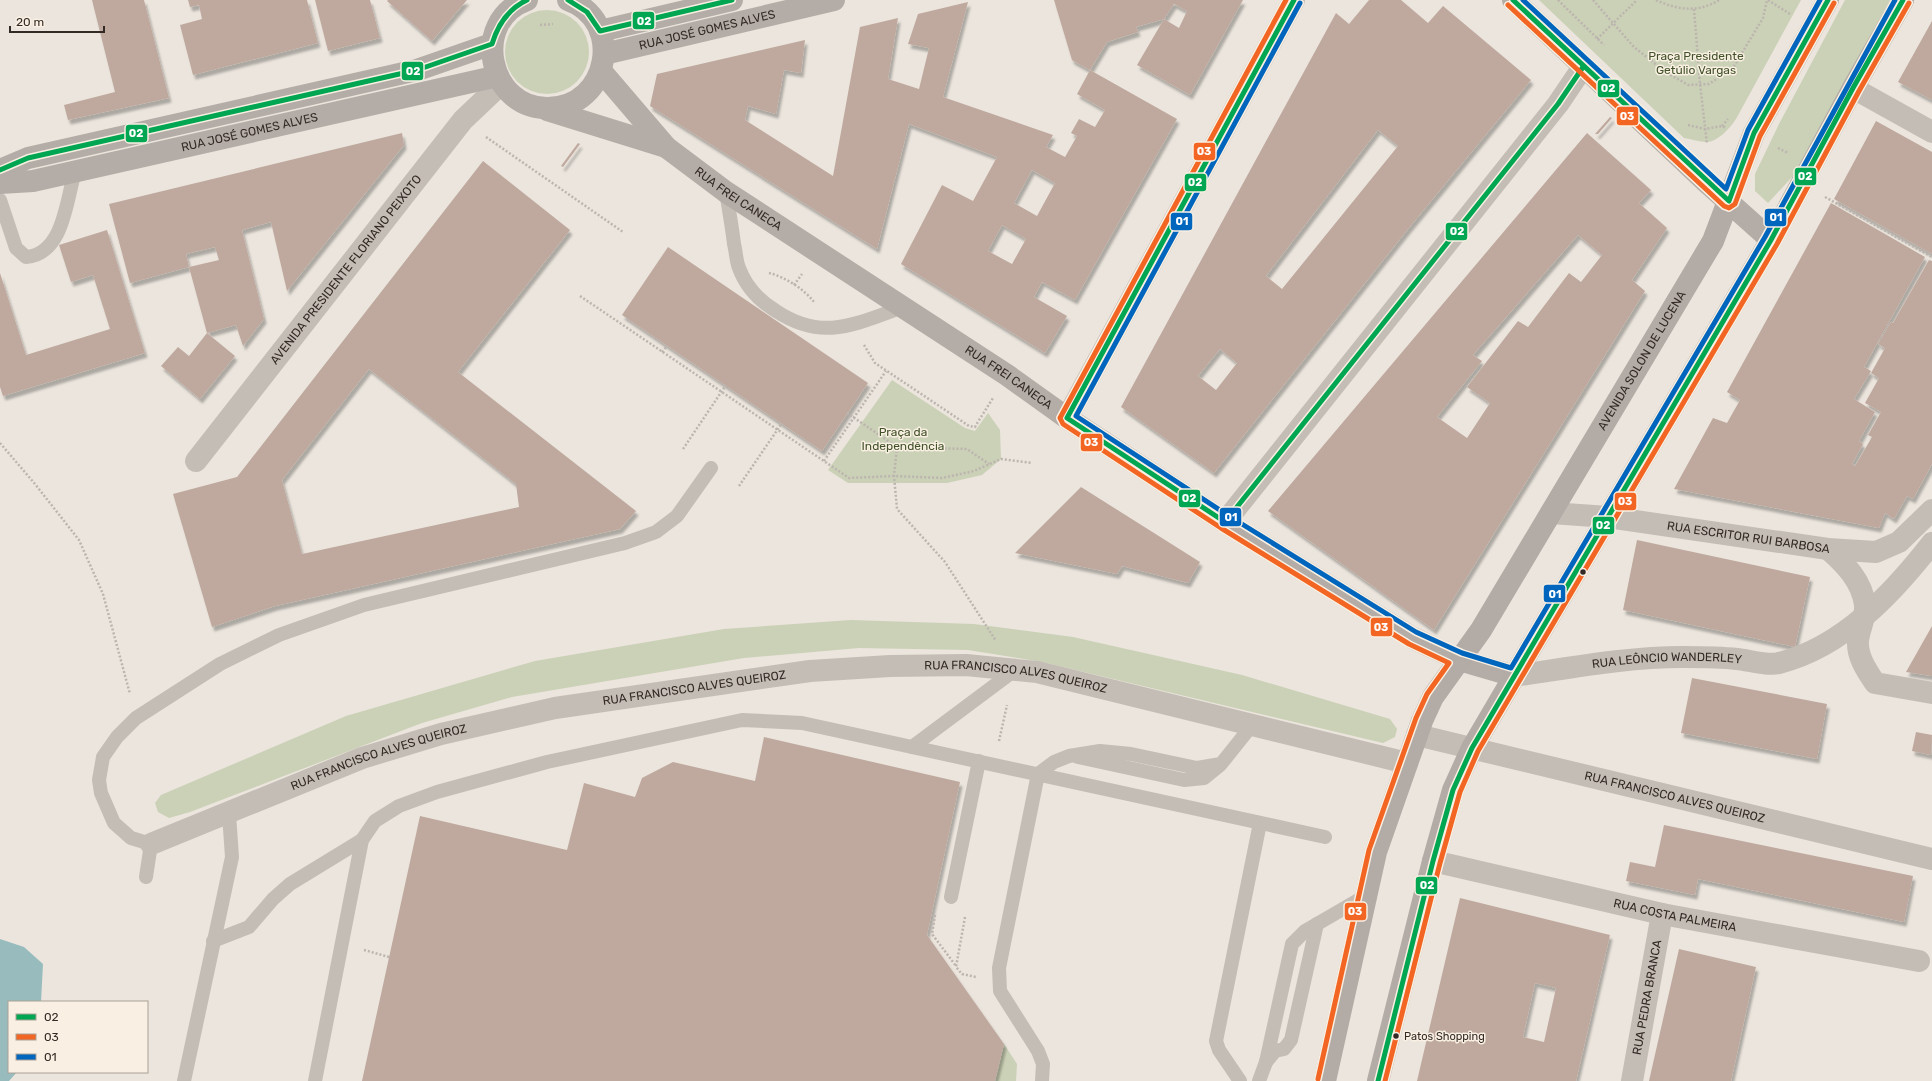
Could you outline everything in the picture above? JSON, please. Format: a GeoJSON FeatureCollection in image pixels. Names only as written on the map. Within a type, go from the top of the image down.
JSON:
{"type":"FeatureCollection","features":[{"type":"Feature","properties":{"kind":"main road"},"geometry":{"type":"LineString","coordinates":[[500,80],[493,63],[494,37],[512,8],[527,0]]}},
{"type":"Feature","properties":{"kind":"main road"},"geometry":{"type":"LineString","coordinates":[[539,108],[550,108],[572,103],[589,90],[603,62],[597,25],[584,9],[568,0]]}},
{"type":"Feature","properties":{"kind":"main road","name":"RUA JOSÉ GOMES ALVES"},"geometry":{"type":"LineString","coordinates":[[597,25],[732,0]]}},
{"type":"Feature","properties":{"kind":"main road","name":"RUA JOSÉ GOMES ALVES"},"geometry":{"type":"LineString","coordinates":[[603,62],[834,0]]}},
{"type":"Feature","properties":{"kind":"main road"},"geometry":{"type":"LineString","coordinates":[[1514,0],[1583,67],[1771,240]]}},
{"type":"Feature","properties":{"kind":"main road","name":"AVENIDA SOLON DE LUCENA"},"geometry":{"type":"LineString","coordinates":[[1325,1081],[1376,852],[1428,708],[1459,660],[1481,630],[1713,241],[1754,133],[1828,0]]}},
{"type":"Feature","properties":{"kind":"main road"},"geometry":{"type":"LineString","coordinates":[[1378,1081],[1433,861],[1453,790],[1472,748],[1771,240],[1902,0]]}},
{"type":"Feature","properties":{"kind":"main road","name":"RUA JOSÉ GOMES ALVES"},"geometry":{"type":"LineString","coordinates":[[0,170],[28,158],[416,70],[494,37]]}},
{"type":"Feature","properties":{"kind":"main road","name":"RUA FREI CANECA"},"geometry":{"type":"LineString","coordinates":[[603,62],[666,147],[726,192],[1007,375],[1067,418],[1225,522],[1413,638],[1459,660]]}},
{"type":"Feature","properties":{"kind":"main road","name":"RUA JOSÉ GOMES ALVES"},"geometry":{"type":"LineString","coordinates":[[0,183],[33,181],[500,80]]}},
{"type":"Feature","properties":{"kind":"main road","name":"RUA FREI CANECA"},"geometry":{"type":"LineString","coordinates":[[500,80],[515,97],[528,105],[666,147]]}},
{"type":"Feature","properties":{"kind":"main road","name":"RUA LEÔNCIO WANDERLEY"},"geometry":{"type":"LineString","coordinates":[[1459,660],[1514,676]]}},
{"type":"Feature","properties":{"kind":"street"},"geometry":{"type":"LineString","coordinates":[[1067,418],[1294,0]]}},
{"type":"Feature","properties":{"kind":"street"},"geometry":{"type":"LineString","coordinates":[[1225,522],[1558,104],[1583,67]]}},
{"type":"Feature","properties":{"kind":"street","name":"AVENIDA PRESIDENTE FLORIANO PEIXOTO"},"geometry":{"type":"LineString","coordinates":[[196,461],[463,120],[500,80]]}},
{"type":"Feature","properties":{"kind":"street"},"geometry":{"type":"LineString","coordinates":[[1853,88],[1932,132]]}},
{"type":"Feature","properties":{"kind":"street","name":"RUA ESCRITOR RUI BARBOSA"},"geometry":{"type":"LineString","coordinates":[[1551,513],[1608,517],[1828,549],[1876,552],[1899,542],[1932,510]]}},
{"type":"Feature","properties":{"kind":"street","name":"RUA LEÔNCIO WANDERLEY"},"geometry":{"type":"LineString","coordinates":[[1514,676],[1636,659],[1736,659],[1778,664],[1837,637],[1865,616],[1916,563],[1932,543]]}},
{"type":"Feature","properties":{"kind":"street","name":"RUA LEÔNCIO WANDERLEY"},"geometry":{"type":"LineString","coordinates":[[1828,549],[1848,567],[1855,578],[1865,605],[1865,616],[1858,642],[1863,665],[1875,683],[1932,693]]}},
{"type":"Feature","properties":{"kind":"street","name":"RUA FRANCISCO ALVES QUEIROZ"},"geometry":{"type":"LineString","coordinates":[[151,844],[229,814],[362,758],[441,734],[555,708],[810,671],[890,666],[966,665],[1037,672],[1407,763]]}},
{"type":"Feature","properties":{"kind":"street","name":"RUA FRANCISCO ALVES QUEIROZ"},"geometry":{"type":"LineString","coordinates":[[1417,735],[1932,859]]}},
{"type":"Feature","properties":{"kind":"street","name":"RUA COSTA PALMEIRA"},"geometry":{"type":"LineString","coordinates":[[1433,861],[1662,914],[1919,961]]}},
{"type":"Feature","properties":{"kind":"street","name":"RUA PEDRA BRANCA"},"geometry":{"type":"LineString","coordinates":[[1632,1081],[1662,914]]}},
{"type":"Feature","properties":{"kind":"lane"},"geometry":{"type":"LineString","coordinates":[[0,200],[9,231],[16,248],[26,257],[36,256],[55,239],[65,212],[75,172]]}},
{"type":"Feature","properties":{"kind":"lane"},"geometry":{"type":"LineString","coordinates":[[726,192],[738,267],[749,288],[766,305],[791,321],[814,328],[834,328],[857,324],[903,307]]}},
{"type":"Feature","properties":{"kind":"lane"},"geometry":{"type":"LineString","coordinates":[[146,877],[151,844],[131,838],[114,823],[104,801],[100,780],[104,757],[117,737],[136,718],[220,664],[279,635],[364,605],[625,543],[656,532],[677,516],[711,468]]}},
{"type":"Feature","properties":{"kind":"lane"},"geometry":{"type":"LineString","coordinates":[[912,747],[1015,670]]}},
{"type":"Feature","properties":{"kind":"lane"},"geometry":{"type":"LineString","coordinates":[[315,1081],[362,840],[375,821],[399,806],[437,792],[547,762],[742,720],[802,723],[1325,837]]}},
{"type":"Feature","properties":{"kind":"lane"},"geometry":{"type":"LineString","coordinates":[[1042,1081],[1043,1064],[1038,1051],[1000,991],[999,968],[1038,774],[1054,762],[1069,756],[1184,780],[1204,778],[1221,764],[1253,724]]}},
{"type":"Feature","properties":{"kind":"lane"},"geometry":{"type":"LineString","coordinates":[[951,897],[979,761]]}},
{"type":"Feature","properties":{"kind":"lane"},"geometry":{"type":"LineString","coordinates":[[184,1081],[232,857],[229,814]]}},
{"type":"Feature","properties":{"kind":"lane"},"geometry":{"type":"LineString","coordinates":[[1240,1081],[1219,1050],[1216,1041],[1260,823]]}},
{"type":"Feature","properties":{"kind":"lane"},"geometry":{"type":"LineString","coordinates":[[214,941],[249,927],[272,899],[290,884],[362,840]]}},
{"type":"Feature","properties":{"kind":"lane"},"geometry":{"type":"LineString","coordinates":[[1259,1081],[1266,1062],[1292,944],[1298,936],[1367,895]]}},
{"type":"Feature","properties":{"kind":"lane"},"geometry":{"type":"LineString","coordinates":[[1266,1062],[1275,1051],[1284,1049],[1291,1040],[1317,924]]}},
{"type":"Feature","properties":{"kind":"path"},"geometry":{"type":"LineString","coordinates":[[1593,0],[1632,46],[1664,71],[1688,85],[1709,84],[1733,68],[1763,18],[1767,0]]}},
{"type":"Feature","properties":{"kind":"path"},"geometry":{"type":"LineString","coordinates":[[1596,40],[1637,0]]}},
{"type":"Feature","properties":{"kind":"path"},"geometry":{"type":"LineString","coordinates":[[1656,0],[1673,7],[1694,9],[1719,0]]}},
{"type":"Feature","properties":{"kind":"path"},"geometry":{"type":"LineString","coordinates":[[1694,9],[1705,129]]}},
{"type":"Feature","properties":{"kind":"path"},"geometry":{"type":"LineString","coordinates":[[494,37],[597,25]]}},
{"type":"Feature","properties":{"kind":"path"},"geometry":{"type":"LineString","coordinates":[[463,120],[623,232]]}},
{"type":"Feature","properties":{"kind":"path"},"geometry":{"type":"LineString","coordinates":[[1802,184],[1932,258]]}},
{"type":"Feature","properties":{"kind":"path"},"geometry":{"type":"LineString","coordinates":[[580,296],[850,478],[894,476],[942,478],[974,471],[1001,459],[1032,463]]}},
{"type":"Feature","properties":{"kind":"path"},"geometry":{"type":"LineString","coordinates":[[857,324],[862,341],[868,354],[875,363],[972,427],[976,425],[1007,375]]}},
{"type":"Feature","properties":{"kind":"path"},"geometry":{"type":"LineString","coordinates":[[662,352],[667,346]]}},
{"type":"Feature","properties":{"kind":"path"},"geometry":{"type":"LineString","coordinates":[[824,461],[886,371]]}},
{"type":"Feature","properties":{"kind":"path"},"geometry":{"type":"LineString","coordinates":[[683,449],[726,385]]}},
{"type":"Feature","properties":{"kind":"path"},"geometry":{"type":"LineString","coordinates":[[847,413],[897,447],[967,449],[989,464]]}},
{"type":"Feature","properties":{"kind":"path"},"geometry":{"type":"LineString","coordinates":[[739,486],[782,423]]}},
{"type":"Feature","properties":{"kind":"path"},"geometry":{"type":"LineString","coordinates":[[0,443],[35,484],[79,540],[103,594],[136,718]]}},
{"type":"Feature","properties":{"kind":"path"},"geometry":{"type":"LineString","coordinates":[[897,447],[894,476],[897,509],[945,562],[1015,670]]}},
{"type":"Feature","properties":{"kind":"path"},"geometry":{"type":"LineString","coordinates":[[936,909],[932,934],[956,966]]}},
{"type":"Feature","properties":{"kind":"green space","name":"Praça Presidente Getúlio Vargas"},"geometry":{"type":"Polygon","coordinates":[[[1539,0],[1801,0],[1736,119],[1727,130],[1715,140],[1701,142],[1684,138],[1539,0]]]}},
{"type":"Feature","properties":{"kind":"green space"},"geometry":{"type":"Polygon","coordinates":[[[1845,0],[1890,0],[1793,176],[1768,203],[1755,191],[1755,174],[1779,124],[1845,0]]]}},
{"type":"Feature","properties":{"kind":"green space"},"geometry":{"type":"Polygon","coordinates":[[[547,10],[563,13],[570,17],[582,29],[586,36],[589,52],[586,68],[582,75],[570,87],[563,91],[547,94],[531,91],[524,87],[512,75],[508,68],[505,52],[508,36],[512,29],[524,17],[531,13],[547,10]]]}},
{"type":"Feature","properties":{"kind":"green space","name":"Praça da Independência"},"geometry":{"type":"Polygon","coordinates":[[[892,380],[965,428],[975,431],[988,413],[1000,430],[1001,459],[982,475],[947,483],[848,483],[828,470],[892,380]]]}},
{"type":"Feature","properties":{"kind":"green space"},"geometry":{"type":"Polygon","coordinates":[[[851,620],[974,624],[1073,637],[1242,675],[1390,719],[1397,729],[1395,737],[1383,743],[1042,662],[968,650],[859,648],[744,658],[512,697],[422,723],[190,812],[169,818],[158,812],[155,803],[161,795],[346,716],[535,661],[724,629],[851,620]]]}},
{"type":"Feature","properties":{"kind":"green space"},"geometry":{"type":"Polygon","coordinates":[[[1004,1044],[1017,1064],[1016,1081],[995,1081],[1004,1044]]]}},
{"type":"Feature","properties":{"kind":"water"},"geometry":{"type":"Polygon","coordinates":[[[0,939],[24,947],[43,964],[41,1001],[8,1001],[8,1073],[16,1073],[9,1081],[0,1081],[0,939]]]}},
{"type":"Feature","properties":{"kind":"building"},"geometry":{"type":"Polygon","coordinates":[[[92,0],[144,0],[169,98],[68,120],[64,105],[115,92],[92,0]]]}},
{"type":"Feature","properties":{"kind":"building"},"geometry":{"type":"Polygon","coordinates":[[[188,0],[307,0],[318,43],[193,75],[180,25],[202,19],[199,5],[190,7],[188,0]]]}},
{"type":"Feature","properties":{"kind":"building"},"geometry":{"type":"Polygon","coordinates":[[[315,0],[370,0],[380,38],[328,51],[315,0]]]}},
{"type":"Feature","properties":{"kind":"building"},"geometry":{"type":"Polygon","coordinates":[[[467,0],[432,41],[387,1],[467,0]]]}},
{"type":"Feature","properties":{"kind":"building"},"geometry":{"type":"Polygon","coordinates":[[[1054,0],[1243,0],[1190,95],[1137,65],[1164,19],[1136,27],[1138,32],[1107,42],[1090,70],[1072,60],[1054,0]],[[1174,4],[1164,19],[1179,28],[1187,11],[1174,4]]]}},
{"type":"Feature","properties":{"kind":"building"},"geometry":{"type":"Polygon","coordinates":[[[1369,0],[1401,0],[1428,23],[1443,6],[1531,80],[1408,229],[1214,473],[1121,407],[1336,13],[1349,24],[1369,0]],[[1378,130],[1266,276],[1282,289],[1398,146],[1378,130]],[[1220,349],[1198,376],[1216,390],[1237,363],[1220,349]]]}},
{"type":"Feature","properties":{"kind":"building"},"geometry":{"type":"Polygon","coordinates":[[[968,2],[943,97],[1053,135],[1046,147],[1065,157],[1077,136],[1071,133],[1079,119],[1095,127],[1105,110],[1077,94],[1090,70],[1177,119],[1075,300],[1042,282],[1034,297],[1067,316],[1045,353],[901,264],[942,185],[973,201],[997,157],[909,124],[877,249],[650,106],[657,74],[805,40],[801,73],[784,70],[776,114],[748,106],[745,120],[833,176],[860,27],[898,18],[888,79],[919,89],[929,48],[908,44],[918,14],[968,2]],[[1032,170],[1014,203],[1037,216],[1055,183],[1032,170]],[[1002,225],[988,251],[1012,264],[1026,239],[1002,225]]]}},
{"type":"Feature","properties":{"kind":"building"},"geometry":{"type":"Polygon","coordinates":[[[1932,21],[1932,100],[1898,82],[1932,21]]]}},
{"type":"Feature","properties":{"kind":"building"},"geometry":{"type":"Polygon","coordinates":[[[1610,117],[1612,118],[1598,134],[1595,134],[1610,117]]]}},
{"type":"Feature","properties":{"kind":"building"},"geometry":{"type":"Polygon","coordinates":[[[1876,121],[1932,152],[1932,254],[1834,199],[1876,121]]]}},
{"type":"Feature","properties":{"kind":"building"},"geometry":{"type":"Polygon","coordinates":[[[402,133],[404,145],[287,291],[271,222],[242,230],[264,319],[243,346],[236,325],[207,333],[189,267],[130,283],[109,204],[402,133]],[[215,247],[186,254],[189,267],[219,260],[215,247]]]}},
{"type":"Feature","properties":{"kind":"building"},"geometry":{"type":"Polygon","coordinates":[[[1587,133],[1651,190],[1639,203],[1667,228],[1632,280],[1645,291],[1434,630],[1268,511],[1587,133]],[[1578,235],[1473,355],[1482,361],[1437,417],[1467,438],[1490,403],[1467,387],[1518,321],[1528,327],[1569,273],[1581,282],[1602,255],[1578,235]]]}},
{"type":"Feature","properties":{"kind":"building"},"geometry":{"type":"Polygon","coordinates":[[[578,143],[580,144],[563,167],[561,166],[578,143]]]}},
{"type":"Feature","properties":{"kind":"building"},"geometry":{"type":"Polygon","coordinates":[[[483,161],[570,230],[458,372],[636,511],[620,529],[275,606],[212,627],[173,494],[237,477],[483,161]],[[369,369],[282,480],[302,554],[519,507],[516,484],[369,369]]]}},
{"type":"Feature","properties":{"kind":"building"},"geometry":{"type":"Polygon","coordinates":[[[1831,203],[1925,257],[1864,367],[1871,371],[1854,399],[1875,412],[1859,441],[1863,444],[1852,464],[1855,466],[1872,437],[1868,435],[1881,412],[1865,403],[1879,378],[1871,373],[1885,348],[1878,344],[1891,322],[1893,323],[1929,260],[1932,261],[1932,464],[1913,499],[1907,496],[1894,519],[1885,513],[1879,528],[1674,489],[1713,418],[1727,423],[1740,400],[1727,392],[1831,203]]]}},
{"type":"Feature","properties":{"kind":"building"},"geometry":{"type":"Polygon","coordinates":[[[107,230],[145,353],[3,396],[0,387],[0,273],[26,355],[110,329],[93,275],[71,282],[59,245],[107,230]]]}},
{"type":"Feature","properties":{"kind":"building"},"geometry":{"type":"Polygon","coordinates":[[[668,247],[868,383],[822,451],[622,315],[668,247]]]}},
{"type":"Feature","properties":{"kind":"building"},"geometry":{"type":"Polygon","coordinates":[[[207,333],[235,356],[200,399],[161,366],[178,347],[189,356],[207,333]]]}},
{"type":"Feature","properties":{"kind":"building"},"geometry":{"type":"Polygon","coordinates":[[[1081,487],[1200,562],[1188,583],[1122,566],[1117,574],[1015,553],[1081,487]]]}},
{"type":"Feature","properties":{"kind":"building"},"geometry":{"type":"Polygon","coordinates":[[[1637,540],[1810,577],[1795,647],[1623,610],[1637,540]]]}},
{"type":"Feature","properties":{"kind":"building"},"geometry":{"type":"Polygon","coordinates":[[[1932,626],[1932,676],[1906,672],[1932,626]]]}},
{"type":"Feature","properties":{"kind":"building"},"geometry":{"type":"Polygon","coordinates":[[[1692,678],[1827,704],[1817,759],[1681,733],[1692,678]]]}},
{"type":"Feature","properties":{"kind":"building"},"geometry":{"type":"Polygon","coordinates":[[[1916,732],[1932,735],[1931,755],[1912,751],[1916,732]]]}},
{"type":"Feature","properties":{"kind":"building"},"geometry":{"type":"Polygon","coordinates":[[[764,737],[960,782],[927,935],[1004,1044],[995,1081],[362,1081],[420,816],[567,850],[584,783],[635,797],[642,778],[673,762],[755,781],[764,737]]]}},
{"type":"Feature","properties":{"kind":"building"},"geometry":{"type":"Polygon","coordinates":[[[1664,825],[1913,876],[1904,922],[1698,879],[1695,895],[1626,881],[1630,862],[1655,867],[1664,825]]]}},
{"type":"Feature","properties":{"kind":"building"},"geometry":{"type":"Polygon","coordinates":[[[1460,898],[1610,935],[1576,1081],[1417,1081],[1460,898]],[[1535,983],[1523,1037],[1544,1042],[1556,988],[1535,983]]]}},
{"type":"Feature","properties":{"kind":"building"},"geometry":{"type":"Polygon","coordinates":[[[1679,949],[1756,967],[1731,1081],[1649,1081],[1679,949]]]}},
{"type":"Feature","properties":{"kind":"transit line","name":"02"},"geometry":{"type":"LineString","coordinates":[[0,170],[28,158],[417,70],[492,44],[497,30],[505,18],[514,8],[527,0]]}},
{"type":"Feature","properties":{"kind":"transit line","name":"02"},"geometry":{"type":"LineString","coordinates":[[568,0],[587,12],[600,31],[732,0]]}},
{"type":"Feature","properties":{"kind":"transit line","name":"03"},"geometry":{"type":"LineString","coordinates":[[1286,0],[1060,418],[1063,424],[1221,528],[1409,644],[1449,663],[1427,694],[1416,718],[1369,850],[1318,1079]]}},
{"type":"Feature","properties":{"kind":"transit line","name":"02"},"geometry":{"type":"LineString","coordinates":[[1294,0],[1067,418],[1225,522],[1558,104],[1583,67]]}},
{"type":"Feature","properties":{"kind":"transit line","name":"02"},"geometry":{"type":"LineString","coordinates":[[1513,0],[1729,201],[1754,133],[1828,0]]}},
{"type":"Feature","properties":{"kind":"transit line","name":"01"},"geometry":{"type":"LineString","coordinates":[[1523,0],[1726,189],[1748,130],[1820,0]]}},
{"type":"Feature","properties":{"kind":"transit line","name":"01"},"geometry":{"type":"LineString","coordinates":[[1300,3],[1076,416],[1229,516],[1416,632],[1462,653],[1511,668],[1765,237],[1895,0]]}},
{"type":"Feature","properties":{"kind":"transit line","name":"02"},"geometry":{"type":"LineString","coordinates":[[1378,1081],[1433,861],[1453,790],[1472,748],[1771,240],[1853,88],[1903,0]]}},
{"type":"Feature","properties":{"kind":"transit line","name":"03"},"geometry":{"type":"LineString","coordinates":[[1508,5],[1724,206],[1729,208],[1735,204],[1760,136],[1834,3]]}},
{"type":"Feature","properties":{"kind":"transit line","name":"03"},"geometry":{"type":"LineString","coordinates":[[1385,1081],[1440,863],[1460,792],[1478,751],[1777,244],[1859,91],[1909,3]]}},
{"type":"Feature","properties":{"kind":"place","name":"Patos Shopping"},"geometry":{"type":"Point","coordinates":[1396,1036]}}]}
